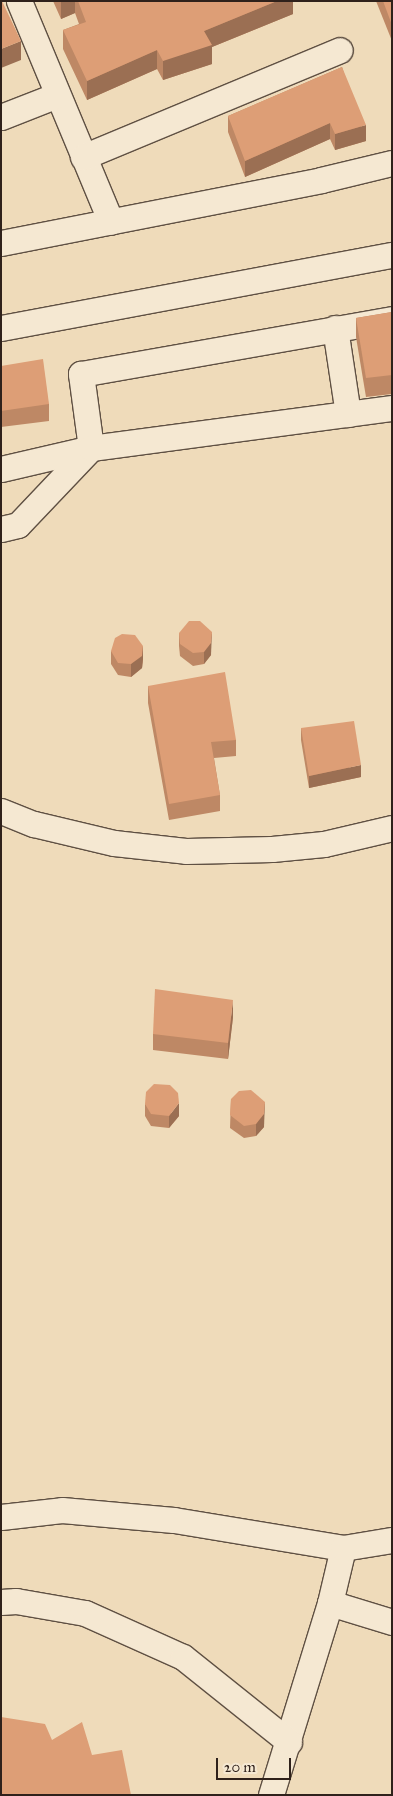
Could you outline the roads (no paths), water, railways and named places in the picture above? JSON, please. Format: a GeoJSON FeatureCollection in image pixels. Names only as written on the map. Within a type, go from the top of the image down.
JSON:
{"type":"FeatureCollection","features":[{"type":"Feature","properties":{"kind":"street"},"geometry":{"type":"LineString","coordinates":[[18,1],[110,222]]}},
{"type":"Feature","properties":{"kind":"street"},"geometry":{"type":"LineString","coordinates":[[83,157],[340,50]]}},
{"type":"Feature","properties":{"kind":"street"},"geometry":{"type":"LineString","coordinates":[[1,117],[57,95]]}},
{"type":"Feature","properties":{"kind":"street"},"geometry":{"type":"LineString","coordinates":[[1,243],[392,163]]}},
{"type":"Feature","properties":{"kind":"street"},"geometry":{"type":"LineString","coordinates":[[1,328],[392,255]]}},
{"type":"Feature","properties":{"kind":"street"},"geometry":{"type":"LineString","coordinates":[[91,448],[81,374],[392,319]]}},
{"type":"Feature","properties":{"kind":"street"},"geometry":{"type":"LineString","coordinates":[[336,328],[348,414]]}},
{"type":"Feature","properties":{"kind":"street"},"geometry":{"type":"LineString","coordinates":[[1,469],[91,448],[392,408]]}},
{"type":"Feature","properties":{"kind":"street"},"geometry":{"type":"LineString","coordinates":[[1,529],[18,525],[91,448]]}},
{"type":"Feature","properties":{"kind":"street"},"geometry":{"type":"LineString","coordinates":[[1,811],[34,824],[114,843],[186,851],[272,849],[324,844],[392,828]]}},
{"type":"Feature","properties":{"kind":"street"},"geometry":{"type":"LineString","coordinates":[[1,1518],[62,1510],[174,1520],[343,1548],[392,1540]]}},
{"type":"Feature","properties":{"kind":"street"},"geometry":{"type":"LineString","coordinates":[[271,1795],[330,1603],[343,1548]]}},
{"type":"Feature","properties":{"kind":"street"},"geometry":{"type":"LineString","coordinates":[[1,1602],[16,1601],[85,1613],[183,1657],[288,1742]]}},
{"type":"Feature","properties":{"kind":"street"},"geometry":{"type":"LineString","coordinates":[[330,1603],[392,1622]]}}]}
